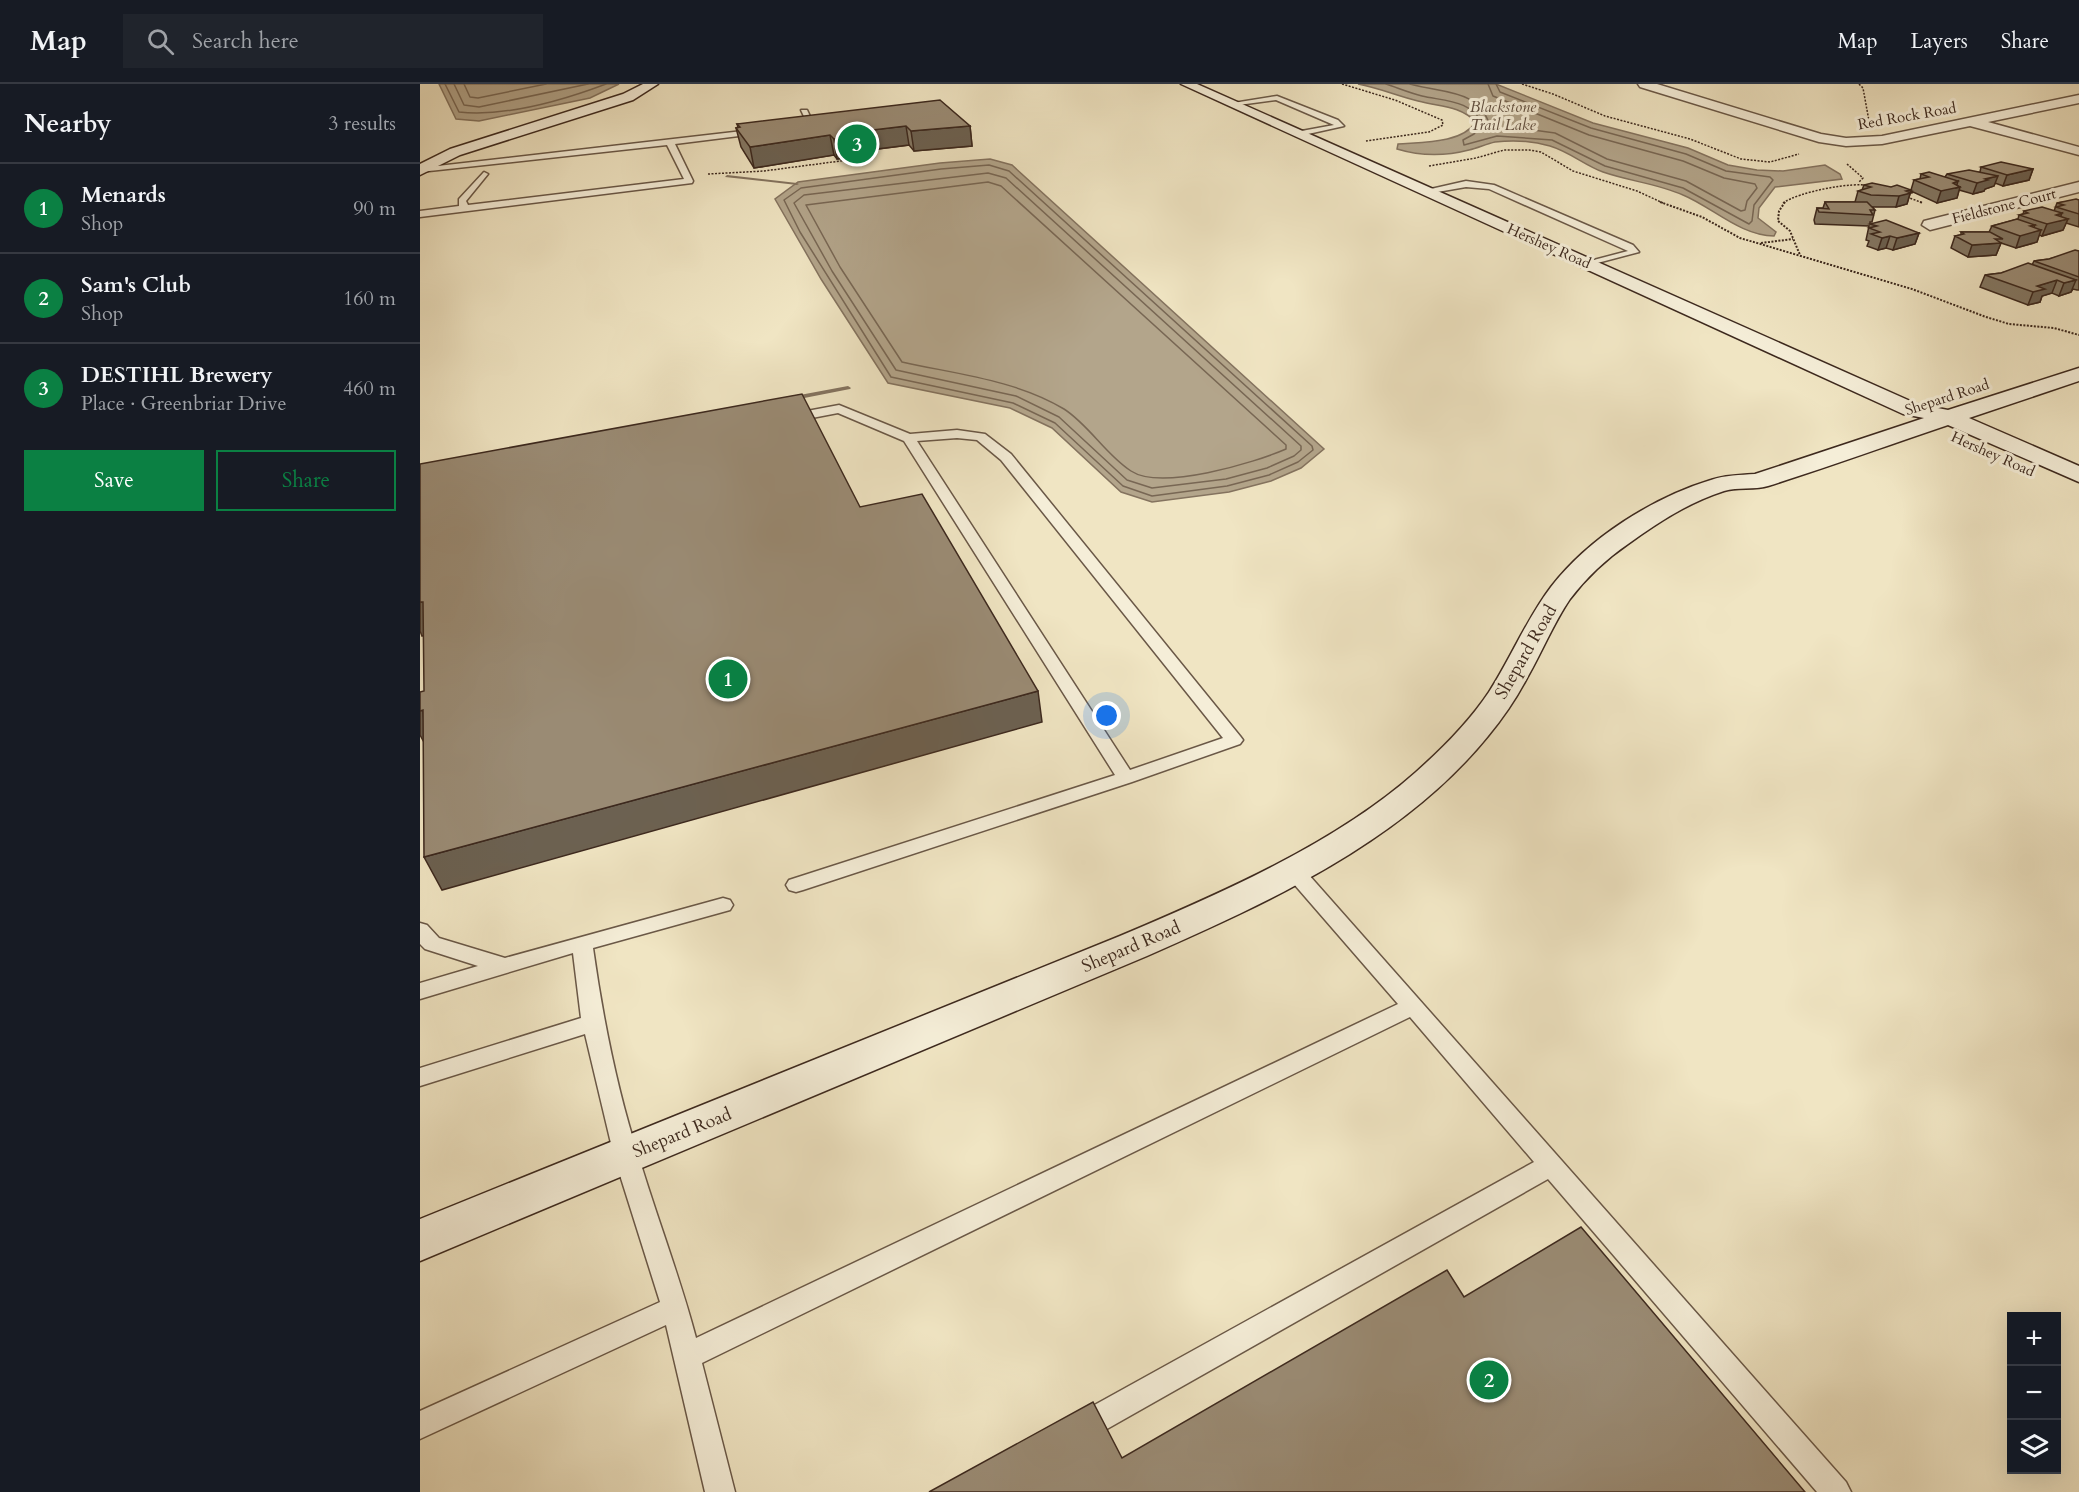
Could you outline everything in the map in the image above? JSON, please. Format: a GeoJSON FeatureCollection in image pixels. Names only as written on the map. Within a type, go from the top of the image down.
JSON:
{"type":"FeatureCollection","features":[{"type":"Feature","properties":{"kind":"street"},"geometry":{"type":"LineString","coordinates":[[420,170],[454,152],[628,97],[652,84]]}},
{"type":"Feature","properties":{"kind":"street","name":"Hershey Road"},"geometry":{"type":"LineString","coordinates":[[1187,84],[1929,417],[2079,492]]}},
{"type":"Feature","properties":{"kind":"street","name":"Red Rock Road"},"geometry":{"type":"LineString","coordinates":[[1644,84],[1814,136],[1846,142],[1882,140],[2079,99]]}},
{"type":"Feature","properties":{"kind":"street"},"geometry":{"type":"LineString","coordinates":[[1977,121],[2079,145]]}},
{"type":"Feature","properties":{"kind":"street"},"geometry":{"type":"LineString","coordinates":[[1977,121],[2079,151]]}},
{"type":"Feature","properties":{"kind":"street","name":"Fieldstone Court"},"geometry":{"type":"LineString","coordinates":[[1930,225],[2079,187]]}},
{"type":"Feature","properties":{"kind":"street","name":"Shepard Road"},"geometry":{"type":"LineString","coordinates":[[420,1240],[1148,940],[1241,899],[1294,871],[1348,840],[1405,800],[1460,746],[1511,681],[1546,614],[1569,582],[1641,523],[1721,484],[1758,481],[1929,417],[2050,364],[2079,363]]}},
{"type":"Feature","properties":{"kind":"street","name":"Shepard Road"},"geometry":{"type":"LineString","coordinates":[[1929,417],[2079,374]]}},
{"type":"Feature","properties":{"kind":"street","name":"Hershey Road"},"geometry":{"type":"LineString","coordinates":[[1929,417],[2079,475]]}},
{"type":"Feature","properties":{"kind":"lane"},"geometry":{"type":"LineString","coordinates":[[1231,104],[1277,98],[1340,126],[1299,134]]}},
{"type":"Feature","properties":{"kind":"lane"},"geometry":{"type":"LineString","coordinates":[[804,112],[812,125]]}},
{"type":"Feature","properties":{"kind":"lane"},"geometry":{"type":"LineString","coordinates":[[800,127],[823,124]]}},
{"type":"Feature","properties":{"kind":"lane"},"geometry":{"type":"LineString","coordinates":[[420,170],[765,131]]}},
{"type":"Feature","properties":{"kind":"lane"},"geometry":{"type":"LineString","coordinates":[[420,214],[689,181],[670,142]]}},
{"type":"Feature","properties":{"kind":"lane"},"geometry":{"type":"LineString","coordinates":[[464,208],[462,201],[484,174]]}},
{"type":"Feature","properties":{"kind":"lane"},"geometry":{"type":"LineString","coordinates":[[1426,191],[1466,184],[1491,188],[1630,247],[1634,252],[1589,264]]}},
{"type":"Feature","properties":{"kind":"lane"},"geometry":{"type":"LineString","coordinates":[[780,420],[839,410],[909,438],[957,434],[981,437],[1006,457],[1234,740],[796,885]]}},
{"type":"Feature","properties":{"kind":"lane"},"geometry":{"type":"LineString","coordinates":[[909,438],[1126,777]]}},
{"type":"Feature","properties":{"kind":"lane"},"geometry":{"type":"LineString","coordinates":[[1294,871],[1836,1492]]}},
{"type":"Feature","properties":{"kind":"lane"},"geometry":{"type":"LineString","coordinates":[[420,991],[723,904]]}},
{"type":"Feature","properties":{"kind":"lane"},"geometry":{"type":"LineString","coordinates":[[420,930],[432,944],[505,966]]}},
{"type":"Feature","properties":{"kind":"lane"},"geometry":{"type":"LineString","coordinates":[[582,943],[593,1023],[626,1156],[675,1308],[720,1492]]}},
{"type":"Feature","properties":{"kind":"lane"},"geometry":{"type":"LineString","coordinates":[[687,1356],[1413,1005]]}},
{"type":"Feature","properties":{"kind":"lane"},"geometry":{"type":"LineString","coordinates":[[420,1077],[593,1023]]}},
{"type":"Feature","properties":{"kind":"lane"},"geometry":{"type":"LineString","coordinates":[[1061,1439],[1551,1165]]}},
{"type":"Feature","properties":{"kind":"lane"},"geometry":{"type":"LineString","coordinates":[[420,1425],[675,1308]]}},
{"type":"Feature","properties":{"kind":"path"},"geometry":{"type":"LineString","coordinates":[[1342,84],[1395,100],[1442,120],[1443,125],[1429,132],[1375,138],[1362,144]]}},
{"type":"Feature","properties":{"kind":"path"},"geometry":{"type":"LineString","coordinates":[[1522,84],[1553,94],[1605,116],[1690,139],[1753,162],[1776,161],[1806,153]]}},
{"type":"Feature","properties":{"kind":"path"},"geometry":{"type":"LineString","coordinates":[[1859,84],[1863,88],[1869,122]]}},
{"type":"Feature","properties":{"kind":"path"},"geometry":{"type":"LineString","coordinates":[[1421,166],[1476,158],[1504,150],[1541,152],[1573,171],[1637,191],[1702,217],[1729,234],[1912,289],[2009,324],[2054,328],[2079,335]]}},
{"type":"Feature","properties":{"kind":"path"},"geometry":{"type":"LineString","coordinates":[[686,175],[764,171],[848,160],[846,158]]}},
{"type":"Feature","properties":{"kind":"path"},"geometry":{"type":"LineString","coordinates":[[1800,256],[1790,231],[1778,221],[1777,216],[1780,208],[1791,197],[1843,188],[1859,182],[1881,189]]}},
{"type":"Feature","properties":{"kind":"path"},"geometry":{"type":"LineString","coordinates":[[1903,196],[1965,216]]}},
{"type":"Feature","properties":{"kind":"path"},"geometry":{"type":"LineString","coordinates":[[1757,243],[1793,239]]}},
{"type":"Feature","properties":{"kind":"water"},"geometry":{"type":"Polygon","coordinates":[[[439,84],[619,84],[590,98],[479,121],[456,119],[439,84]]]}},
{"type":"Feature","properties":{"kind":"water","name":"Blackstone Trail Lake"},"geometry":{"type":"Polygon","coordinates":[[[1358,84],[1496,84],[1593,123],[1688,148],[1728,165],[1757,170],[1783,171],[1825,165],[1840,174],[1842,179],[1775,187],[1759,208],[1758,218],[1776,232],[1774,236],[1762,235],[1738,226],[1683,195],[1603,172],[1543,144],[1523,141],[1495,142],[1469,150],[1442,154],[1415,153],[1397,149],[1398,144],[1451,138],[1469,129],[1476,122],[1456,109],[1358,84]]]}},
{"type":"Feature","properties":{"kind":"water"},"geometry":{"type":"Polygon","coordinates":[[[990,159],[1012,165],[1324,449],[1301,468],[1271,481],[1229,492],[1152,502],[1121,492],[1052,428],[1010,408],[888,383],[821,279],[775,199],[798,182],[940,163],[990,159]]]}},
{"type":"Feature","properties":{"kind":"building"},"geometry":{"type":"Polygon","coordinates":[[[940,100],[970,126],[911,131],[906,126],[847,133],[851,137],[834,139],[830,135],[750,147],[736,128],[740,127],[737,124],[940,100]]]}},
{"type":"Feature","properties":{"kind":"building"},"geometry":{"type":"Polygon","coordinates":[[[2001,162],[2033,169],[2007,175],[1981,167],[2001,162]]]}},
{"type":"Feature","properties":{"kind":"building"},"geometry":{"type":"Polygon","coordinates":[[[1969,170],[1998,176],[1977,183],[1947,174],[1969,170]]]}},
{"type":"Feature","properties":{"kind":"building"},"geometry":{"type":"Polygon","coordinates":[[[1929,172],[1958,181],[1953,183],[1960,187],[1941,191],[1914,180],[1929,177],[1921,174],[1929,172]]]}},
{"type":"Feature","properties":{"kind":"building"},"geometry":{"type":"Polygon","coordinates":[[[1872,183],[1891,187],[1897,185],[1911,190],[1906,191],[1911,193],[1899,196],[1871,195],[1858,191],[1871,187],[1864,185],[1872,183]]]}},
{"type":"Feature","properties":{"kind":"building"},"geometry":{"type":"Polygon","coordinates":[[[2079,200],[2079,214],[2056,207],[2064,205],[2057,203],[2079,200]]]}},
{"type":"Feature","properties":{"kind":"building"},"geometry":{"type":"Polygon","coordinates":[[[1825,202],[1867,202],[1875,210],[1870,210],[1873,215],[1819,212],[1817,208],[1829,209],[1825,202]]]}},
{"type":"Feature","properties":{"kind":"building"},"geometry":{"type":"Polygon","coordinates":[[[2042,207],[2062,213],[2056,215],[2068,219],[2047,224],[2019,215],[2028,213],[2024,211],[2042,207]]]}},
{"type":"Feature","properties":{"kind":"building"},"geometry":{"type":"Polygon","coordinates":[[[2017,219],[2035,225],[2030,226],[2041,230],[2020,236],[1992,226],[2017,219]]]}},
{"type":"Feature","properties":{"kind":"building"},"geometry":{"type":"Polygon","coordinates":[[[1886,220],[1919,233],[1897,238],[1890,236],[1882,238],[1871,234],[1880,232],[1869,228],[1877,226],[1870,224],[1886,220]]]}},
{"type":"Feature","properties":{"kind":"building"},"geometry":{"type":"Polygon","coordinates":[[[1961,232],[1990,232],[2003,239],[1995,239],[2001,243],[1972,245],[1955,236],[1964,234],[1961,232]]]}},
{"type":"Feature","properties":{"kind":"building"},"geometry":{"type":"Polygon","coordinates":[[[2075,250],[2079,251],[2079,277],[2034,261],[2049,259],[2075,250]]]}},
{"type":"Feature","properties":{"kind":"building"},"geometry":{"type":"Polygon","coordinates":[[[2028,263],[2076,280],[2064,283],[2057,280],[2037,286],[2045,289],[2033,292],[1985,275],[2001,273],[2028,263]]]}},
{"type":"Feature","properties":{"kind":"building"},"geometry":{"type":"Polygon","coordinates":[[[802,394],[860,507],[922,494],[1038,691],[424,857],[423,710],[420,711],[420,692],[424,691],[423,602],[420,602],[420,464],[802,394]]]}},
{"type":"Feature","properties":{"kind":"building"},"geometry":{"type":"Polygon","coordinates":[[[1581,1227],[1805,1492],[929,1492],[1093,1402],[1122,1458],[1447,1270],[1464,1297],[1581,1227]]]}},
{"type":"Feature","properties":{"kind":"waterway"},"geometry":{"type":"LineString","coordinates":[[727,176],[797,184]]}},
{"type":"Feature","properties":{"kind":"waterway"},"geometry":{"type":"LineString","coordinates":[[789,399],[848,388]]}},
{"type":"Feature","properties":{"kind":"place","name":"DESTIHL Brewery"},"geometry":{"type":"Point","coordinates":[857,144]}},
{"type":"Feature","properties":{"kind":"place","name":"Menards"},"geometry":{"type":"Point","coordinates":[728,679]}},
{"type":"Feature","properties":{"kind":"place","name":"Sam's Club"},"geometry":{"type":"Point","coordinates":[1489,1380]}}]}
